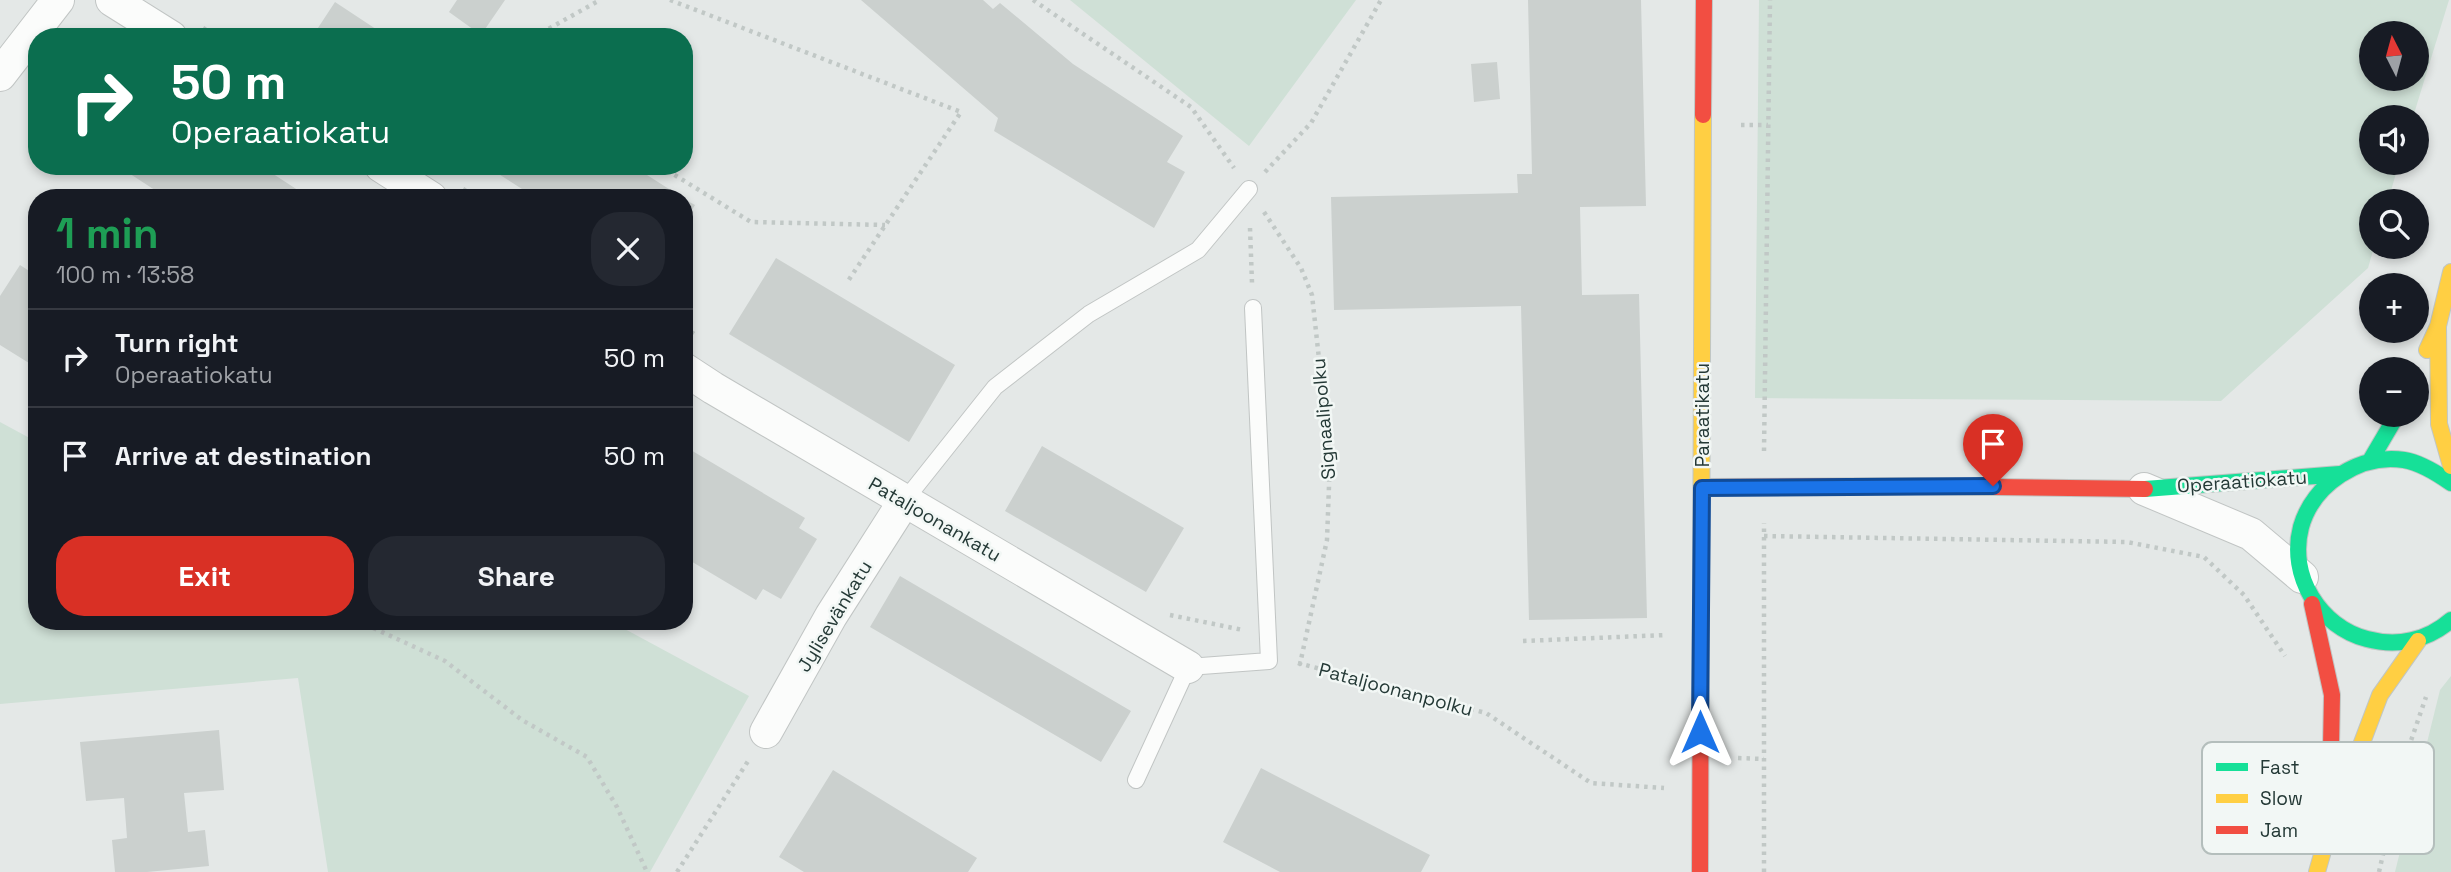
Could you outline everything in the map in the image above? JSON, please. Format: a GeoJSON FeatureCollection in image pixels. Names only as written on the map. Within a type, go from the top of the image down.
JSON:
{"type":"FeatureCollection","features":[{"type":"Feature","properties":{"kind":"street"},"geometry":{"type":"LineString","coordinates":[[36,28],[58,0]]}},
{"type":"Feature","properties":{"kind":"street"},"geometry":{"type":"LineString","coordinates":[[112,0],[157,28]]}},
{"type":"Feature","properties":{"kind":"street","name":"Paraatikatu"},"geometry":{"type":"LineString","coordinates":[[1700,872],[1704,0]]}},
{"type":"Feature","properties":{"kind":"street"},"geometry":{"type":"LineString","coordinates":[[0,75],[28,39]]}},
{"type":"Feature","properties":{"kind":"street"},"geometry":{"type":"LineString","coordinates":[[395,175],[417,189]]}},
{"type":"Feature","properties":{"kind":"street"},"geometry":{"type":"LineString","coordinates":[[2424,357],[2438,326],[2451,272]]}},
{"type":"Feature","properties":{"kind":"street"},"geometry":{"type":"LineString","coordinates":[[2438,326],[2439,424],[2451,466]]}},
{"type":"Feature","properties":{"kind":"street","name":"Pataljoonankatu"},"geometry":{"type":"LineString","coordinates":[[693,375],[1188,667]]}},
{"type":"Feature","properties":{"kind":"street"},"geometry":{"type":"LineString","coordinates":[[2370,461],[2390,427]]}},
{"type":"Feature","properties":{"kind":"street"},"geometry":{"type":"LineString","coordinates":[[2331,742],[2332,695],[2298,547],[2304,519],[2319,494],[2340,474],[2370,461],[2401,459],[2432,468],[2451,482]]}},
{"type":"Feature","properties":{"kind":"street","name":"Operaatiokatu"},"geometry":{"type":"LineString","coordinates":[[1702,488],[1919,485],[2143,489],[2340,474]]}},
{"type":"Feature","properties":{"kind":"street","name":"Operaatiokatu"},"geometry":{"type":"LineString","coordinates":[[2143,489],[2251,534],[2307,590]]}},
{"type":"Feature","properties":{"kind":"street","name":"Jylisevänkatu"},"geometry":{"type":"LineString","coordinates":[[766,732],[831,617],[905,500]]}},
{"type":"Feature","properties":{"kind":"street"},"geometry":{"type":"LineString","coordinates":[[2307,590],[2334,624],[2360,638],[2389,644],[2418,641],[2444,627],[2451,620]]}},
{"type":"Feature","properties":{"kind":"street"},"geometry":{"type":"LineString","coordinates":[[2362,742],[2380,695],[2418,641]]}},
{"type":"Feature","properties":{"kind":"street"},"geometry":{"type":"LineString","coordinates":[[2317,872],[2322,854]]}},
{"type":"Feature","properties":{"kind":"lane"},"geometry":{"type":"LineString","coordinates":[[905,500],[995,387],[1089,314],[1198,250],[1249,189]]}},
{"type":"Feature","properties":{"kind":"lane"},"geometry":{"type":"LineString","coordinates":[[1136,780],[1188,667],[1269,661],[1253,308]]}},
{"type":"Feature","properties":{"kind":"path"},"geometry":{"type":"LineString","coordinates":[[550,28],[600,0]]}},
{"type":"Feature","properties":{"kind":"path"},"geometry":{"type":"LineString","coordinates":[[670,0],[961,112],[849,281]]}},
{"type":"Feature","properties":{"kind":"path","name":"Signaalipolku"},"geometry":{"type":"LineString","coordinates":[[1032,0],[1191,107],[1301,268],[1312,295],[1330,459],[1327,540],[1300,664]]}},
{"type":"Feature","properties":{"kind":"path"},"geometry":{"type":"LineString","coordinates":[[1253,308],[1249,189],[1311,123],[1381,0]]}},
{"type":"Feature","properties":{"kind":"path"},"geometry":{"type":"LineString","coordinates":[[1764,872],[1764,536],[1770,0]]}},
{"type":"Feature","properties":{"kind":"path"},"geometry":{"type":"LineString","coordinates":[[675,175],[751,222],[886,225]]}},
{"type":"Feature","properties":{"kind":"path"},"geometry":{"type":"LineString","coordinates":[[1764,536],[2127,542],[2204,557],[2244,595],[2280,652],[2301,670],[2328,675]]}},
{"type":"Feature","properties":{"kind":"path"},"geometry":{"type":"LineString","coordinates":[[378,630],[445,661],[522,720],[587,757],[617,807],[648,872]]}},
{"type":"Feature","properties":{"kind":"path"},"geometry":{"type":"LineString","coordinates":[[1523,641],[1701,633]]}},
{"type":"Feature","properties":{"kind":"path","name":"Pataljoonanpolku"},"geometry":{"type":"LineString","coordinates":[[1269,661],[1300,664],[1486,713],[1591,783],[1670,788]]}},
{"type":"Feature","properties":{"kind":"path"},"geometry":{"type":"LineString","coordinates":[[2386,685],[2428,692],[2411,742]]}},
{"type":"Feature","properties":{"kind":"path"},"geometry":{"type":"LineString","coordinates":[[677,872],[766,732]]}},
{"type":"Feature","properties":{"kind":"path"},"geometry":{"type":"LineString","coordinates":[[2379,872],[2383,854]]}},
{"type":"Feature","properties":{"kind":"green space"},"geometry":{"type":"Polygon","coordinates":[[[1070,0],[1356,0],[1249,146],[1070,0]]]}},
{"type":"Feature","properties":{"kind":"green space"},"geometry":{"type":"Polygon","coordinates":[[[1759,0],[2449,0],[2429,65],[2429,21],[2359,21],[2359,91],[2421,91],[2417,105],[2359,105],[2359,175],[2396,175],[2391,189],[2359,189],[2359,259],[2371,259],[2368,268],[2359,273],[2359,276],[2221,401],[1755,398],[1759,0]]]}},
{"type":"Feature","properties":{"kind":"green space"},"geometry":{"type":"Polygon","coordinates":[[[0,422],[28,437],[28,630],[627,630],[749,696],[650,872],[328,872],[298,678],[0,704],[0,422]]]}},
{"type":"Feature","properties":{"kind":"green space"},"geometry":{"type":"Polygon","coordinates":[[[2451,676],[2451,872],[2395,872],[2399,854],[2434,854],[2434,742],[2427,742],[2440,690],[2451,676]]]}},
{"type":"Feature","properties":{"kind":"building"},"geometry":{"type":"Polygon","coordinates":[[[457,0],[505,0],[486,28],[471,28],[449,12],[457,0]]]}},
{"type":"Feature","properties":{"kind":"building"},"geometry":{"type":"Polygon","coordinates":[[[861,0],[983,0],[993,9],[1000,3],[1073,64],[1183,136],[1167,162],[1185,172],[1154,228],[994,131],[998,118],[861,0]]]}},
{"type":"Feature","properties":{"kind":"building"},"geometry":{"type":"Polygon","coordinates":[[[1528,0],[1641,0],[1646,206],[1580,207],[1582,295],[1639,294],[1647,618],[1529,620],[1521,306],[1334,310],[1331,197],[1518,193],[1517,174],[1532,174],[1528,0]]]}},
{"type":"Feature","properties":{"kind":"building"},"geometry":{"type":"Polygon","coordinates":[[[335,2],[374,28],[318,28],[335,2]]]}},
{"type":"Feature","properties":{"kind":"building"},"geometry":{"type":"Polygon","coordinates":[[[1497,62],[1500,99],[1474,102],[1471,64],[1497,62]]]}},
{"type":"Feature","properties":{"kind":"building"},"geometry":{"type":"Polygon","coordinates":[[[132,175],[275,175],[296,189],[153,189],[132,175]]]}},
{"type":"Feature","properties":{"kind":"building"},"geometry":{"type":"Polygon","coordinates":[[[500,175],[647,175],[669,189],[522,189],[500,175]]]}},
{"type":"Feature","properties":{"kind":"building"},"geometry":{"type":"Polygon","coordinates":[[[776,258],[955,365],[909,442],[729,334],[776,258]]]}},
{"type":"Feature","properties":{"kind":"building"},"geometry":{"type":"Polygon","coordinates":[[[20,265],[28,270],[28,362],[0,345],[0,296],[20,265]]]}},
{"type":"Feature","properties":{"kind":"building"},"geometry":{"type":"Polygon","coordinates":[[[1042,446],[1184,528],[1146,592],[1005,511],[1042,446]]]}},
{"type":"Feature","properties":{"kind":"building"},"geometry":{"type":"Polygon","coordinates":[[[693,451],[805,518],[799,528],[817,539],[781,599],[763,589],[756,600],[693,562],[693,451]]]}},
{"type":"Feature","properties":{"kind":"building"},"geometry":{"type":"Polygon","coordinates":[[[900,576],[1131,711],[1101,762],[870,627],[900,576]]]}},
{"type":"Feature","properties":{"kind":"building"},"geometry":{"type":"Polygon","coordinates":[[[219,730],[224,790],[184,793],[188,832],[205,830],[209,866],[115,872],[112,840],[127,838],[124,798],[86,801],[80,742],[219,730]]]}},
{"type":"Feature","properties":{"kind":"building"},"geometry":{"type":"Polygon","coordinates":[[[1261,768],[1430,855],[1421,872],[1280,872],[1223,842],[1261,768]]]}},
{"type":"Feature","properties":{"kind":"building"},"geometry":{"type":"Polygon","coordinates":[[[833,770],[977,858],[968,872],[804,872],[779,857],[833,770]]]}},
{"type":"Feature","properties":{"kind":"traffic: fast"},"geometry":{"type":"LineString","coordinates":[[2370,461],[2390,427]]}},
{"type":"Feature","properties":{"kind":"traffic: fast"},"geometry":{"type":"LineString","coordinates":[[2451,483],[2417,463],[2404,460],[2371,461],[2355,467],[2340,475],[2316,497],[2307,511],[2298,545],[2299,563],[2312,597],[2322,611],[2350,633],[2378,641],[2400,642],[2432,633],[2451,620]]}},
{"type":"Feature","properties":{"kind":"traffic: fast"},"geometry":{"type":"LineString","coordinates":[[2145,489],[2340,474]]}},
{"type":"Feature","properties":{"kind":"traffic: slow"},"geometry":{"type":"LineString","coordinates":[[1701,591],[1703,115]]}},
{"type":"Feature","properties":{"kind":"traffic: slow"},"geometry":{"type":"LineString","coordinates":[[2427,350],[2438,326],[2451,272]]}},
{"type":"Feature","properties":{"kind":"traffic: slow"},"geometry":{"type":"LineString","coordinates":[[2438,326],[2439,424],[2451,466]]}},
{"type":"Feature","properties":{"kind":"traffic: slow"},"geometry":{"type":"LineString","coordinates":[[2362,742],[2380,695],[2418,641]]}},
{"type":"Feature","properties":{"kind":"traffic: slow"},"geometry":{"type":"LineString","coordinates":[[2317,872],[2322,854]]}},
{"type":"Feature","properties":{"kind":"traffic: jam"},"geometry":{"type":"LineString","coordinates":[[1703,115],[1704,0]]}},
{"type":"Feature","properties":{"kind":"traffic: jam"},"geometry":{"type":"LineString","coordinates":[[1702,487],[2145,489]]}},
{"type":"Feature","properties":{"kind":"traffic: jam"},"geometry":{"type":"LineString","coordinates":[[1700,872],[1701,591]]}},
{"type":"Feature","properties":{"kind":"traffic: jam"},"geometry":{"type":"LineString","coordinates":[[2312,604],[2332,695],[2331,742]]}},
{"type":"Feature","properties":{"kind":"route"},"geometry":{"type":"LineString","coordinates":[[1700,732],[1702,488],[1993,486]]}}]}
